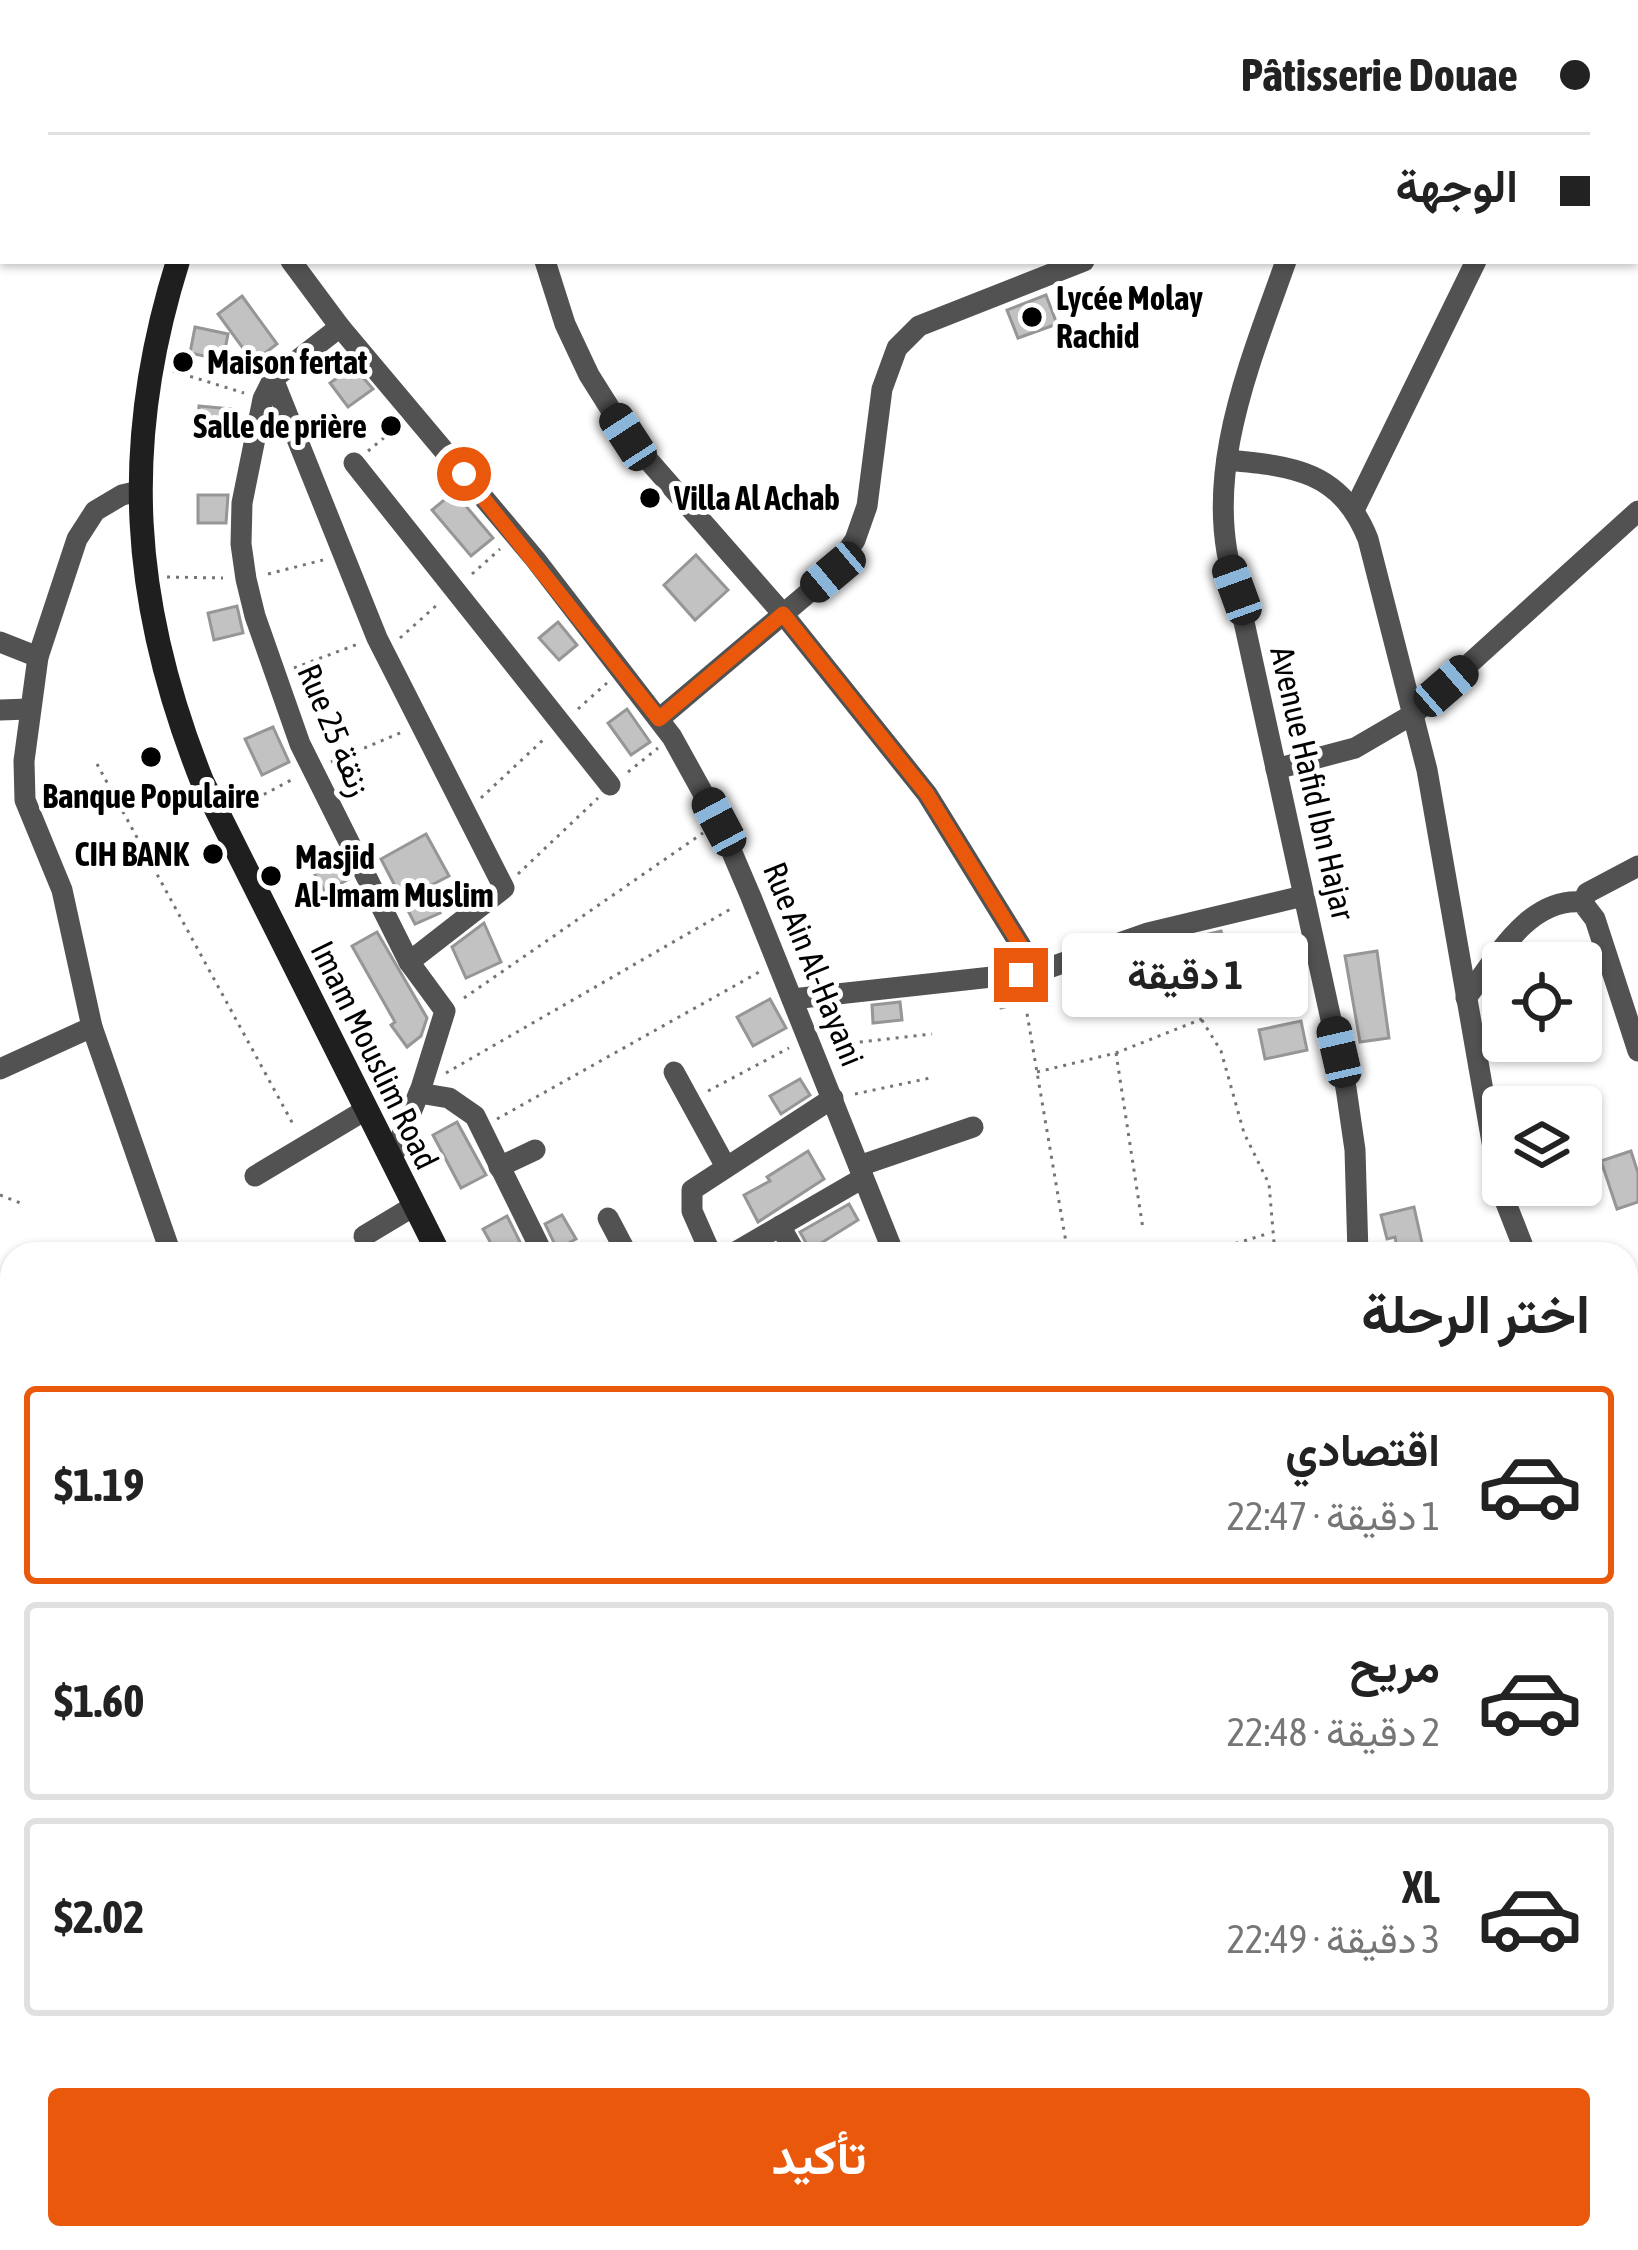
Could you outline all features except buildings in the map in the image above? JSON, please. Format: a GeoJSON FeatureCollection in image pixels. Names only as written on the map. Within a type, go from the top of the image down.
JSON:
{"type":"FeatureCollection","features":[{"type":"Feature","properties":{"kind":"main road","name":"Imam Mouslim Road"},"geometry":{"type":"LineString","coordinates":[[177,264],[151,364],[139,491],[146,577],[172,705],[202,781],[433,1242]]}},
{"type":"Feature","properties":{"kind":"street","name":"Rue Ain Al-Hayani"},"geometry":{"type":"LineString","coordinates":[[293,264],[666,728],[719,822],[889,1242]]}},
{"type":"Feature","properties":{"kind":"street"},"geometry":{"type":"LineString","coordinates":[[546,264],[565,324],[589,376],[628,437],[783,614],[927,794],[1029,974]]}},
{"type":"Feature","properties":{"kind":"street"},"geometry":{"type":"LineString","coordinates":[[666,728],[833,572],[855,540],[867,506],[882,389],[898,348],[919,326],[1068,264]]}},
{"type":"Feature","properties":{"kind":"street","name":"Avenue Hafid Ibn Hajar"},"geometry":{"type":"LineString","coordinates":[[1285,264],[1242,388],[1227,460],[1224,532],[1346,1088],[1358,1242]]}},
{"type":"Feature","properties":{"kind":"street"},"geometry":{"type":"LineString","coordinates":[[1355,508],[1475,264]]}},
{"type":"Feature","properties":{"kind":"street"},"geometry":{"type":"LineString","coordinates":[[340,327],[268,389],[376,638],[504,888],[409,962]]}},
{"type":"Feature","properties":{"kind":"street","name":"Rue 25 زنقة"},"geometry":{"type":"LineString","coordinates":[[268,389],[242,502],[246,579],[299,744],[409,962],[445,1011]]}},
{"type":"Feature","properties":{"kind":"street"},"geometry":{"type":"LineString","coordinates":[[1227,460],[1303,472],[1335,487],[1355,508],[1380,578],[1415,713],[1500,1188],[1521,1242]]}},
{"type":"Feature","properties":{"kind":"street"},"geometry":{"type":"LineString","coordinates":[[354,463],[610,785]]}},
{"type":"Feature","properties":{"kind":"street"},"geometry":{"type":"LineString","coordinates":[[139,491],[106,503],[84,524],[38,657],[29,709],[25,800],[73,924],[92,1027],[167,1242]]}},
{"type":"Feature","properties":{"kind":"street"},"geometry":{"type":"LineString","coordinates":[[1276,769],[1355,748],[1415,713],[1638,511]]}},
{"type":"Feature","properties":{"kind":"street"},"geometry":{"type":"LineString","coordinates":[[0,642],[38,657]]}},
{"type":"Feature","properties":{"kind":"street"},"geometry":{"type":"LineString","coordinates":[[0,710],[29,709]]}},
{"type":"Feature","properties":{"kind":"street"},"geometry":{"type":"LineString","coordinates":[[1582,902],[1587,893],[1638,866]]}},
{"type":"Feature","properties":{"kind":"street"},"geometry":{"type":"LineString","coordinates":[[793,999],[1029,974],[1111,944],[1304,896]]}},
{"type":"Feature","properties":{"kind":"street"},"geometry":{"type":"LineString","coordinates":[[1466,998],[1528,921],[1558,904],[1582,902]]}},
{"type":"Feature","properties":{"kind":"street"},"geometry":{"type":"LineString","coordinates":[[1582,902],[1595,919],[1638,1052]]}},
{"type":"Feature","properties":{"kind":"street"},"geometry":{"type":"LineString","coordinates":[[391,1161],[445,1011]]}},
{"type":"Feature","properties":{"kind":"street"},"geometry":{"type":"LineString","coordinates":[[0,1070],[92,1027]]}},
{"type":"Feature","properties":{"kind":"street"},"geometry":{"type":"LineString","coordinates":[[674,1072],[726,1167]]}},
{"type":"Feature","properties":{"kind":"street"},"geometry":{"type":"LineString","coordinates":[[420,1090],[449,1098],[475,1116],[537,1242]]}},
{"type":"Feature","properties":{"kind":"street"},"geometry":{"type":"LineString","coordinates":[[706,1242],[692,1210],[691,1192],[833,1098]]}},
{"type":"Feature","properties":{"kind":"street"},"geometry":{"type":"LineString","coordinates":[[255,1176],[367,1109]]}},
{"type":"Feature","properties":{"kind":"street"},"geometry":{"type":"LineString","coordinates":[[753,1242],[861,1172],[973,1126]]}},
{"type":"Feature","properties":{"kind":"street"},"geometry":{"type":"LineString","coordinates":[[499,1167],[535,1150]]}},
{"type":"Feature","properties":{"kind":"street"},"geometry":{"type":"LineString","coordinates":[[364,1236],[414,1206]]}},
{"type":"Feature","properties":{"kind":"street"},"geometry":{"type":"LineString","coordinates":[[608,1218],[621,1242]]}},
{"type":"Feature","properties":{"kind":"street"},"geometry":{"type":"LineString","coordinates":[[780,1226],[789,1242]]}},
{"type":"Feature","properties":{"kind":"path"},"geometry":{"type":"LineString","coordinates":[[160,367],[268,389]]}},
{"type":"Feature","properties":{"kind":"path"},"geometry":{"type":"LineString","coordinates":[[156,577],[246,579],[342,556]]}},
{"type":"Feature","properties":{"kind":"path"},"geometry":{"type":"LineString","coordinates":[[274,675],[376,638]]}},
{"type":"Feature","properties":{"kind":"path"},"geometry":{"type":"LineString","coordinates":[[466,812],[621,670]]}},
{"type":"Feature","properties":{"kind":"path"},"geometry":{"type":"LineString","coordinates":[[504,888],[666,728]]}},
{"type":"Feature","properties":{"kind":"path"},"geometry":{"type":"LineString","coordinates":[[97,764],[306,1147]]}},
{"type":"Feature","properties":{"kind":"path"},"geometry":{"type":"LineString","coordinates":[[445,1011],[719,822]]}},
{"type":"Feature","properties":{"kind":"path"},"geometry":{"type":"LineString","coordinates":[[420,1090],[751,897]]}},
{"type":"Feature","properties":{"kind":"path"},"geometry":{"type":"LineString","coordinates":[[1111,944],[1155,970],[1203,1018],[1227,1063],[1244,1133],[1269,1184],[1273,1242]]}},
{"type":"Feature","properties":{"kind":"path"},"geometry":{"type":"LineString","coordinates":[[480,1129],[778,961]]}},
{"type":"Feature","properties":{"kind":"path"},"geometry":{"type":"LineString","coordinates":[[1029,974],[1036,1072],[1066,1242]]}},
{"type":"Feature","properties":{"kind":"path"},"geometry":{"type":"LineString","coordinates":[[1036,1072],[1116,1053],[1203,1018]]}},
{"type":"Feature","properties":{"kind":"path"},"geometry":{"type":"LineString","coordinates":[[689,1101],[809,1043],[932,1034]]}},
{"type":"Feature","properties":{"kind":"path"},"geometry":{"type":"LineString","coordinates":[[1116,1053],[1143,1229]]}},
{"type":"Feature","properties":{"kind":"path"},"geometry":{"type":"LineString","coordinates":[[833,1098],[929,1078]]}},
{"type":"Feature","properties":{"kind":"path"},"geometry":{"type":"LineString","coordinates":[[0,1196],[23,1204]]}},
{"type":"Feature","properties":{"kind":"path"},"geometry":{"type":"LineString","coordinates":[[1239,1242],[1271,1232]]}},
{"type":"Feature","properties":{"kind":"place","name":"Lycée Molay Rachid"},"geometry":{"type":"Point","coordinates":[1032,317]}},
{"type":"Feature","properties":{"kind":"place","name":"Maison fertat"},"geometry":{"type":"Point","coordinates":[183,362]}},
{"type":"Feature","properties":{"kind":"place","name":"Salle de prière"},"geometry":{"type":"Point","coordinates":[391,426]}},
{"type":"Feature","properties":{"kind":"place","name":"Villa Al Achab"},"geometry":{"type":"Point","coordinates":[650,498]}},
{"type":"Feature","properties":{"kind":"place","name":"Banque Populaire"},"geometry":{"type":"Point","coordinates":[151,757]}},
{"type":"Feature","properties":{"kind":"place","name":"CIH BANK"},"geometry":{"type":"Point","coordinates":[213,854]}},
{"type":"Feature","properties":{"kind":"place","name":"Masjid Al-Imam Muslim"},"geometry":{"type":"Point","coordinates":[271,876]}},
{"type":"Feature","properties":{"kind":"route"},"geometry":{"type":"LineString","coordinates":[[464,474],[659,719],[783,614],[943,818],[1037,972],[1021,975]]}}]}
